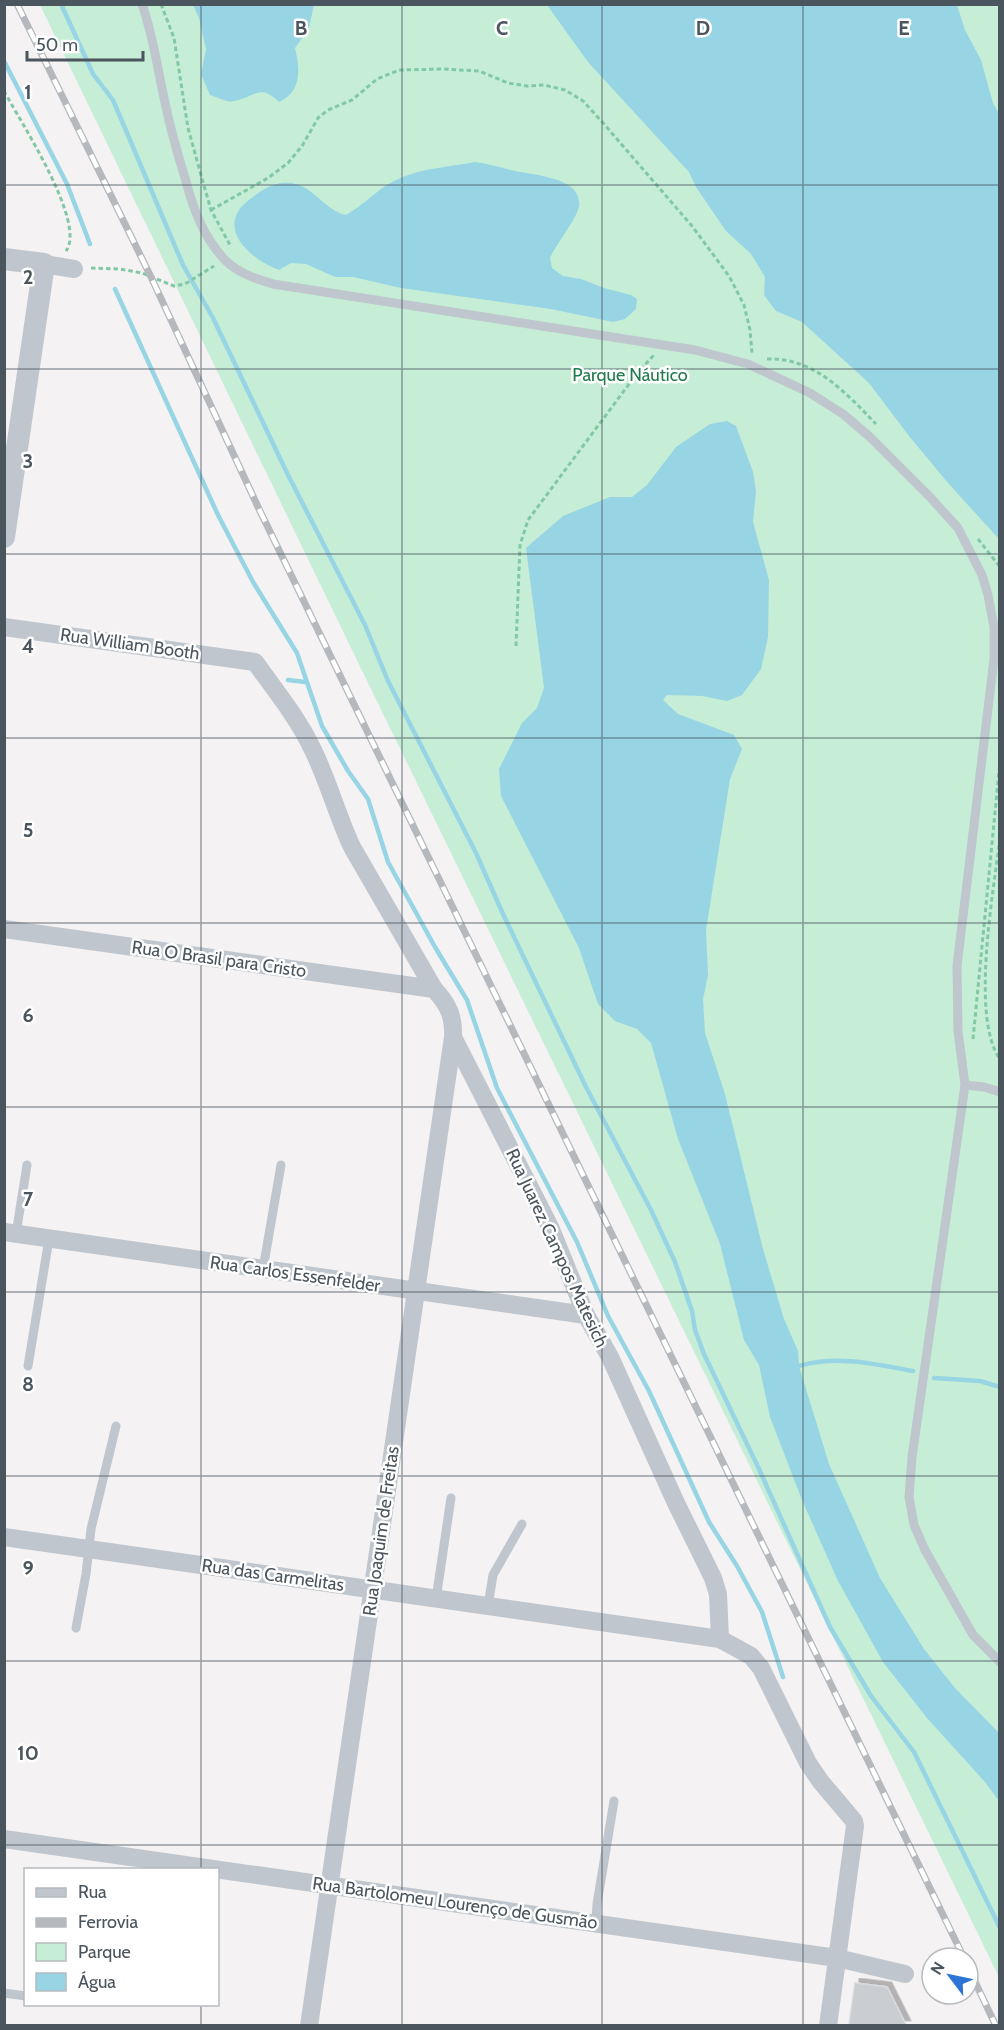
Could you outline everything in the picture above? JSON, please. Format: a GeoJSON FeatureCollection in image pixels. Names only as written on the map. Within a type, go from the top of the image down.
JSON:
{"type":"FeatureCollection","features":[{"type":"Feature","properties":{"kind":"street"},"geometry":{"type":"LineString","coordinates":[[4,259],[74,269]]}},
{"type":"Feature","properties":{"kind":"street"},"geometry":{"type":"LineString","coordinates":[[4,537],[11,443],[44,264]]}},
{"type":"Feature","properties":{"kind":"street","name":"Rua William Booth"},"geometry":{"type":"LineString","coordinates":[[4,627],[255,662]]}},
{"type":"Feature","properties":{"kind":"street","name":"Rua Juarez Campos Matesich"},"geometry":{"type":"LineString","coordinates":[[255,662],[286,704],[313,748],[352,848],[434,989],[450,1008],[453,1018],[453,1037],[550,1227],[586,1315],[610,1357],[713,1578],[718,1594],[720,1639]]}},
{"type":"Feature","properties":{"kind":"street","name":"Rua O Brasil para Cristo"},"geometry":{"type":"LineString","coordinates":[[4,928],[434,989]]}},
{"type":"Feature","properties":{"kind":"street","name":"Rua Joaquim de Freitas"},"geometry":{"type":"LineString","coordinates":[[309,2025],[453,1037]]}},
{"type":"Feature","properties":{"kind":"street","name":"Rua Carlos Essenfelder"},"geometry":{"type":"LineString","coordinates":[[10,1233],[586,1315]]}},
{"type":"Feature","properties":{"kind":"street","name":"Rua das Carmelitas"},"geometry":{"type":"LineString","coordinates":[[4,1537],[720,1639]]}},
{"type":"Feature","properties":{"kind":"street"},"geometry":{"type":"LineString","coordinates":[[720,1639],[751,1656],[761,1668],[808,1763],[854,1821],[828,2025]]}},
{"type":"Feature","properties":{"kind":"street","name":"Rua Bartolomeu Lourenço de Gusmão"},"geometry":{"type":"LineString","coordinates":[[4,1839],[130,1863],[175,1868]]}},
{"type":"Feature","properties":{"kind":"street","name":"Rua Bartolomeu Lourenço de Gusmão"},"geometry":{"type":"LineString","coordinates":[[219,1873],[330,1885],[837,1958],[905,1974]]}},
{"type":"Feature","properties":{"kind":"lane"},"geometry":{"type":"LineString","coordinates":[[142,4],[154,44],[175,145],[191,201],[204,234],[224,259],[235,268],[251,277],[273,284],[695,350],[748,364],[810,393],[843,414],[929,495],[958,528],[985,585],[994,627],[994,659],[957,966],[958,1031],[965,1085],[912,1457],[909,1497],[914,1525],[925,1550],[973,1635],[999,1662]]}},
{"type":"Feature","properties":{"kind":"lane"},"geometry":{"type":"LineString","coordinates":[[965,1085],[984,1087],[999,1092]]}},
{"type":"Feature","properties":{"kind":"lane"},"geometry":{"type":"LineString","coordinates":[[10,1233],[27,1165]]}},
{"type":"Feature","properties":{"kind":"lane"},"geometry":{"type":"LineString","coordinates":[[263,1269],[282,1165]]}},
{"type":"Feature","properties":{"kind":"lane"},"geometry":{"type":"LineString","coordinates":[[28,1366],[49,1239]]}},
{"type":"Feature","properties":{"kind":"lane"},"geometry":{"type":"LineString","coordinates":[[76,1628],[91,1529],[116,1426]]}},
{"type":"Feature","properties":{"kind":"lane"},"geometry":{"type":"LineString","coordinates":[[436,1599],[451,1498]]}},
{"type":"Feature","properties":{"kind":"lane"},"geometry":{"type":"LineString","coordinates":[[488,1606],[493,1575],[522,1524]]}},
{"type":"Feature","properties":{"kind":"lane"},"geometry":{"type":"LineString","coordinates":[[596,1923],[614,1801]]}},
{"type":"Feature","properties":{"kind":"lane"},"geometry":{"type":"LineString","coordinates":[[4,1993],[24,1996]]}},
{"type":"Feature","properties":{"kind":"path"},"geometry":{"type":"LineString","coordinates":[[161,4],[174,38],[188,128],[211,210],[230,245]]}},
{"type":"Feature","properties":{"kind":"path"},"geometry":{"type":"LineString","coordinates":[[211,210],[268,178],[288,163],[302,146],[318,118],[328,110],[352,100],[377,78],[399,70],[443,69],[479,72],[508,83],[526,86],[544,85],[565,90],[583,101],[604,124],[692,226],[729,276],[744,305],[750,330],[753,352],[748,364]]}},
{"type":"Feature","properties":{"kind":"path"},"geometry":{"type":"LineString","coordinates":[[4,91],[54,181],[69,222],[71,240],[68,248],[44,264]]}},
{"type":"Feature","properties":{"kind":"path"},"geometry":{"type":"LineString","coordinates":[[74,269],[103,267],[120,269],[141,273],[174,286],[185,284],[198,277],[224,259]]}},
{"type":"Feature","properties":{"kind":"path"},"geometry":{"type":"LineString","coordinates":[[516,646],[519,545],[528,520],[638,372],[664,345]]}},
{"type":"Feature","properties":{"kind":"path"},"geometry":{"type":"LineString","coordinates":[[972,1050],[999,761]]}},
{"type":"Feature","properties":{"kind":"path"},"geometry":{"type":"LineString","coordinates":[[999,838],[985,974],[992,1047],[999,1059]]}},
{"type":"Feature","properties":{"kind":"green space","name":"Parque Náutico"},"geometry":{"type":"Polygon","coordinates":[[[40,5],[999,5],[999,1977],[353,652],[40,5]]]}},
{"type":"Feature","properties":{"kind":"water"},"geometry":{"type":"Polygon","coordinates":[[[193,5],[314,5],[309,28],[295,48],[298,79],[292,92],[279,102],[262,92],[231,101],[210,95],[201,74],[206,49],[199,18],[193,5]]]}},
{"type":"Feature","properties":{"kind":"water"},"geometry":{"type":"Polygon","coordinates":[[[547,5],[957,5],[965,30],[981,60],[993,103],[999,114],[999,539],[948,483],[869,383],[802,322],[776,311],[764,295],[765,277],[751,254],[726,231],[696,187],[689,172],[588,62],[547,5]]]}},
{"type":"Feature","properties":{"kind":"water"},"geometry":{"type":"Polygon","coordinates":[[[475,162],[553,179],[573,188],[578,196],[579,206],[550,258],[552,268],[563,276],[581,279],[631,295],[637,299],[636,309],[625,319],[613,322],[551,309],[401,288],[353,277],[335,277],[306,264],[291,263],[279,270],[267,265],[246,249],[235,229],[235,218],[241,207],[270,186],[292,183],[301,186],[330,207],[346,215],[396,180],[425,170],[475,162]]]}},
{"type":"Feature","properties":{"kind":"water"},"geometry":{"type":"Polygon","coordinates":[[[727,421],[736,426],[753,472],[756,491],[753,522],[769,580],[768,637],[761,669],[742,695],[727,701],[702,696],[667,695],[663,700],[678,714],[734,735],[742,749],[730,779],[706,930],[708,975],[703,999],[705,1033],[725,1094],[763,1249],[784,1319],[798,1351],[799,1366],[829,1464],[880,1578],[924,1649],[955,1688],[999,1733],[999,1801],[985,1782],[927,1718],[883,1662],[838,1581],[802,1500],[770,1417],[759,1365],[744,1340],[720,1244],[678,1139],[651,1043],[637,1029],[615,1021],[598,1004],[579,948],[501,796],[499,769],[522,723],[537,708],[544,688],[526,548],[563,516],[610,497],[632,497],[647,485],[676,447],[710,424],[727,421]]]}},
{"type":"Feature","properties":{"kind":"building"},"geometry":{"type":"Polygon","coordinates":[[[855,1983],[887,1987],[906,2025],[849,2025],[855,1983]]]}},
{"type":"Feature","properties":{"kind":"waterway"},"geometry":{"type":"LineString","coordinates":[[61,4],[93,74],[113,100],[183,265],[213,318],[288,475],[365,625],[388,681],[476,853],[586,1087],[651,1210],[675,1262],[704,1354],[830,1627],[871,1696],[914,1752],[1000,1928]]}},
{"type":"Feature","properties":{"kind":"waterway"},"geometry":{"type":"LineString","coordinates":[[4,61],[67,184],[90,244]]}},
{"type":"Feature","properties":{"kind":"waterway"},"geometry":{"type":"LineString","coordinates":[[115,289],[218,515],[253,582],[297,653],[322,726],[348,771],[368,799],[388,862],[467,1000],[497,1088],[577,1242],[608,1316],[649,1391],[709,1522],[762,1612],[783,1677]]}},
{"type":"Feature","properties":{"kind":"waterway"},"geometry":{"type":"LineString","coordinates":[[288,680],[305,682]]}},
{"type":"Feature","properties":{"kind":"waterway"},"geometry":{"type":"LineString","coordinates":[[799,1366],[842,1361],[870,1363],[913,1371]]}},
{"type":"Feature","properties":{"kind":"waterway"},"geometry":{"type":"LineString","coordinates":[[934,1378],[980,1381],[1000,1387]]}},
{"type":"Feature","properties":{"kind":"railway"},"geometry":{"type":"LineString","coordinates":[[17,4],[151,277],[259,509],[958,1946]]}},
{"type":"Feature","properties":{"kind":"railway"},"geometry":{"type":"LineString","coordinates":[[980,1992],[996,2026]]}}]}
